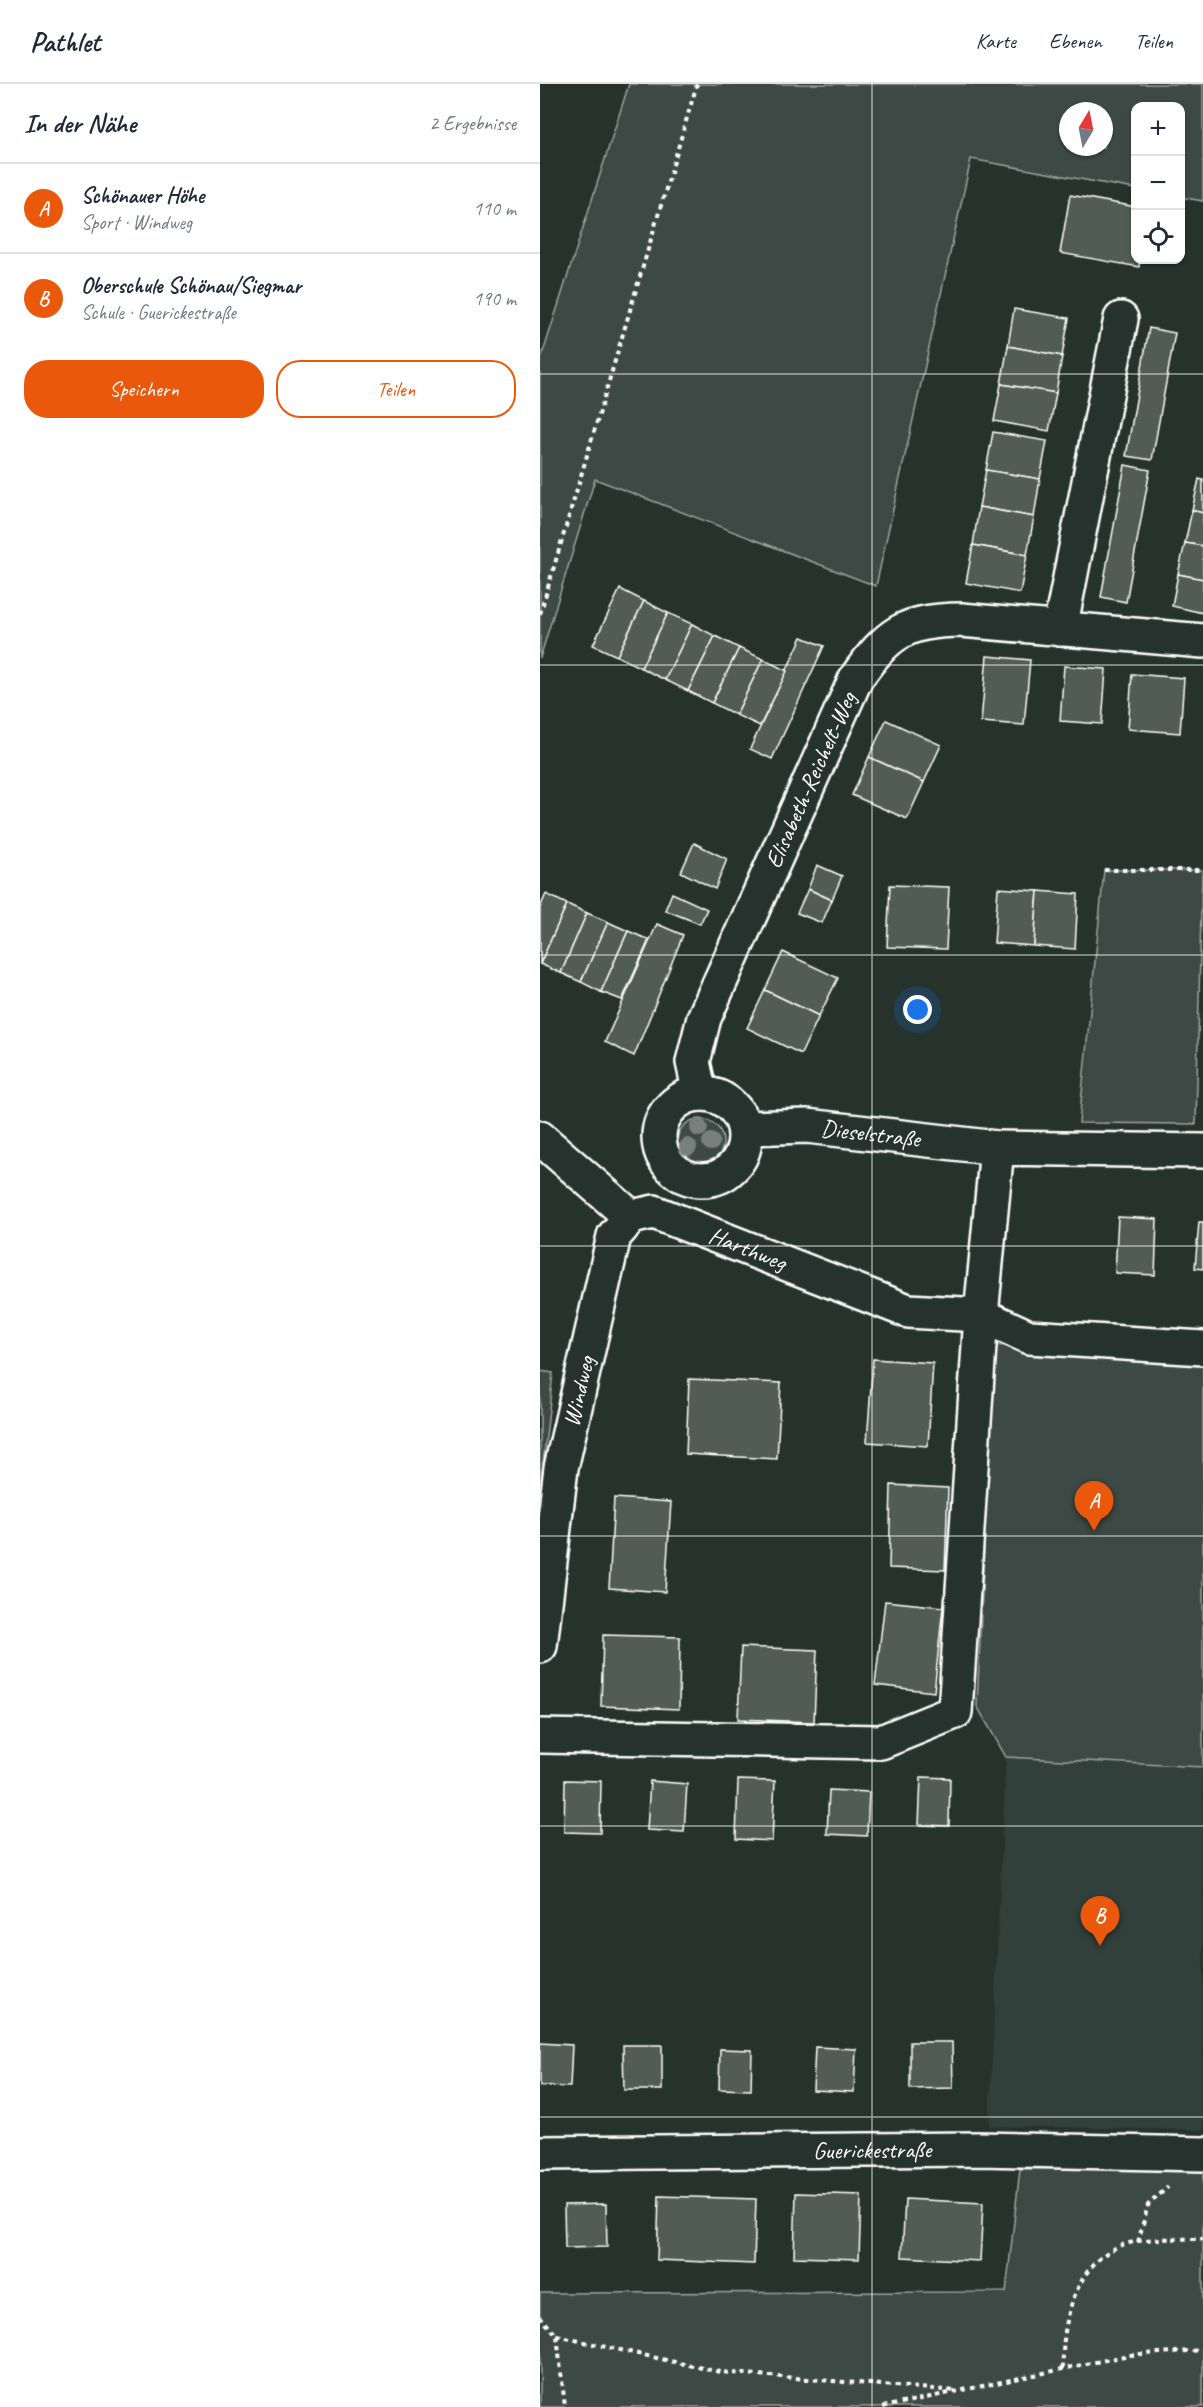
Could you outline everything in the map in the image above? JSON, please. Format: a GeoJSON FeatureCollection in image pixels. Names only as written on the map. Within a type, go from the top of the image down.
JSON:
{"type":"FeatureCollection","features":[{"type":"Feature","properties":{"kind":"street"},"geometry":{"type":"LineString","coordinates":[[1060,629],[1121,319]]}},
{"type":"Feature","properties":{"kind":"street","name":"Elisabeth-Reichelt-Weg"},"geometry":{"type":"LineString","coordinates":[[700,1094],[693,1062],[704,1018],[851,689],[878,647],[905,628],[931,621],[962,620],[1203,640]]}},
{"type":"Feature","properties":{"kind":"street"},"geometry":{"type":"LineString","coordinates":[[700,1094],[724,1099],[733,1107],[745,1128],[741,1155],[734,1167],[723,1176],[696,1180],[671,1168],[659,1143],[659,1129],[664,1116],[674,1104],[686,1097],[700,1094]]}},
{"type":"Feature","properties":{"kind":"street","name":"Dieselstraße"},"geometry":{"type":"LineString","coordinates":[[745,1128],[807,1126],[997,1148],[1203,1151]]}},
{"type":"Feature","properties":{"kind":"street"},"geometry":{"type":"LineString","coordinates":[[540,1138],[631,1217]]}},
{"type":"Feature","properties":{"kind":"street"},"geometry":{"type":"LineString","coordinates":[[540,1736],[881,1742],[955,1712],[981,1315],[997,1148]]}},
{"type":"Feature","properties":{"kind":"street","name":"Harthweg"},"geometry":{"type":"LineString","coordinates":[[631,1217],[654,1212],[908,1311],[981,1315]]}},
{"type":"Feature","properties":{"kind":"street","name":"Windweg"},"geometry":{"type":"LineString","coordinates":[[540,1646],[561,1468],[614,1236],[631,1217]]}},
{"type":"Feature","properties":{"kind":"street"},"geometry":{"type":"LineString","coordinates":[[981,1315],[1029,1337],[1203,1348]]}},
{"type":"Feature","properties":{"kind":"street","name":"Guerickestraße"},"geometry":{"type":"LineString","coordinates":[[540,2153],[977,2149],[1203,2154]]}},
{"type":"Feature","properties":{"kind":"path"},"geometry":{"type":"LineString","coordinates":[[540,614],[697,84]]}},
{"type":"Feature","properties":{"kind":"path"},"geometry":{"type":"LineString","coordinates":[[1104,870],[1203,870]]}},
{"type":"Feature","properties":{"kind":"path"},"geometry":{"type":"LineString","coordinates":[[1138,2242],[1148,2205],[1166,2188],[1175,2185]]}},
{"type":"Feature","properties":{"kind":"path"},"geometry":{"type":"LineString","coordinates":[[1063,2369],[1062,2342],[1070,2310],[1082,2279],[1102,2256],[1127,2243],[1203,2239]]}},
{"type":"Feature","properties":{"kind":"path"},"geometry":{"type":"LineString","coordinates":[[540,2316],[557,2336],[565,2407]]}},
{"type":"Feature","properties":{"kind":"path"},"geometry":{"type":"LineString","coordinates":[[557,2336],[720,2372],[957,2391]]}},
{"type":"Feature","properties":{"kind":"path"},"geometry":{"type":"LineString","coordinates":[[883,2407],[1129,2355],[1203,2350]]}},
{"type":"Feature","properties":{"kind":"shaded area"},"geometry":{"type":"Polygon","coordinates":[[[629,84],[1203,84],[1203,201],[1185,198],[1185,102],[1131,102],[1131,188],[971,159],[876,586],[595,479],[540,658],[540,362],[629,84]]]}},
{"type":"Feature","properties":{"kind":"shaded area"},"geometry":{"type":"Polygon","coordinates":[[[1104,870],[1202,870],[1196,1124],[1079,1123],[1104,870]]]}},
{"type":"Feature","properties":{"kind":"shaded area"},"geometry":{"type":"Polygon","coordinates":[[[700,1119],[716,1126],[723,1142],[716,1158],[700,1165],[684,1158],[677,1142],[684,1126],[700,1119]]]}},
{"type":"Feature","properties":{"kind":"shaded area"},"geometry":{"type":"Polygon","coordinates":[[[993,1345],[1203,1359],[1203,1767],[1006,1757],[977,1706],[993,1345]]]}},
{"type":"Feature","properties":{"kind":"shaded area"},"geometry":{"type":"Polygon","coordinates":[[[540,1371],[553,1373],[540,1491],[540,1371]]]}},
{"type":"Feature","properties":{"kind":"shaded area"},"geometry":{"type":"Polygon","coordinates":[[[1006,1757],[1203,1767],[1203,2130],[989,2126],[1006,1757]]]}},
{"type":"Feature","properties":{"kind":"shaded area"},"geometry":{"type":"Polygon","coordinates":[[[1203,2164],[1203,2407],[540,2407],[540,2293],[1006,2292],[1020,2169],[1203,2164]]]}},
{"type":"Feature","properties":{"kind":"building"},"geometry":{"type":"Polygon","coordinates":[[[1070,195],[1131,206],[1131,264],[1139,264],[1139,267],[1060,253],[1070,195]]]}},
{"type":"Feature","properties":{"kind":"building"},"geometry":{"type":"Polygon","coordinates":[[[1014,309],[1069,318],[1062,356],[1008,346],[1014,309]]]}},
{"type":"Feature","properties":{"kind":"building"},"geometry":{"type":"Polygon","coordinates":[[[1149,328],[1175,333],[1152,460],[1126,456],[1149,328]]]}},
{"type":"Feature","properties":{"kind":"building"},"geometry":{"type":"Polygon","coordinates":[[[1008,346],[1062,356],[1056,393],[1001,384],[1008,346]]]}},
{"type":"Feature","properties":{"kind":"building"},"geometry":{"type":"Polygon","coordinates":[[[1001,384],[1056,393],[1049,431],[994,421],[1001,384]]]}},
{"type":"Feature","properties":{"kind":"building"},"geometry":{"type":"Polygon","coordinates":[[[993,432],[1047,441],[1040,479],[986,470],[993,432]]]}},
{"type":"Feature","properties":{"kind":"building"},"geometry":{"type":"Polygon","coordinates":[[[1125,465],[1150,470],[1126,602],[1101,597],[1125,465]]]}},
{"type":"Feature","properties":{"kind":"building"},"geometry":{"type":"Polygon","coordinates":[[[986,470],[1040,479],[1034,517],[979,507],[986,470]]]}},
{"type":"Feature","properties":{"kind":"building"},"geometry":{"type":"Polygon","coordinates":[[[1199,479],[1203,480],[1203,513],[1192,510],[1199,479]]]}},
{"type":"Feature","properties":{"kind":"building"},"geometry":{"type":"Polygon","coordinates":[[[979,507],[1034,517],[1027,555],[973,545],[979,507]]]}},
{"type":"Feature","properties":{"kind":"building"},"geometry":{"type":"Polygon","coordinates":[[[1192,510],[1203,513],[1203,546],[1185,543],[1192,510]]]}},
{"type":"Feature","properties":{"kind":"building"},"geometry":{"type":"Polygon","coordinates":[[[1185,543],[1203,546],[1203,579],[1178,574],[1185,543]]]}},
{"type":"Feature","properties":{"kind":"building"},"geometry":{"type":"Polygon","coordinates":[[[973,545],[1027,555],[1020,593],[966,583],[973,545]]]}},
{"type":"Feature","properties":{"kind":"building"},"geometry":{"type":"Polygon","coordinates":[[[1178,574],[1203,579],[1203,613],[1172,606],[1178,574]]]}},
{"type":"Feature","properties":{"kind":"building"},"geometry":{"type":"Polygon","coordinates":[[[620,589],[644,601],[617,656],[593,645],[620,589]]]}},
{"type":"Feature","properties":{"kind":"building"},"geometry":{"type":"Polygon","coordinates":[[[644,601],[668,613],[641,668],[617,656],[644,601]]]}},
{"type":"Feature","properties":{"kind":"building"},"geometry":{"type":"Polygon","coordinates":[[[668,613],[692,624],[665,680],[641,668],[668,613]]]}},
{"type":"Feature","properties":{"kind":"building"},"geometry":{"type":"Polygon","coordinates":[[[692,624],[715,636],[688,691],[665,680],[692,624]]]}},
{"type":"Feature","properties":{"kind":"building"},"geometry":{"type":"Polygon","coordinates":[[[715,636],[739,648],[712,703],[688,691],[715,636]]]}},
{"type":"Feature","properties":{"kind":"building"},"geometry":{"type":"Polygon","coordinates":[[[802,637],[824,646],[772,759],[750,749],[802,637]]]}},
{"type":"Feature","properties":{"kind":"building"},"geometry":{"type":"Polygon","coordinates":[[[739,648],[763,659],[736,715],[712,703],[739,648]]]}},
{"type":"Feature","properties":{"kind":"building"},"geometry":{"type":"Polygon","coordinates":[[[987,656],[1030,660],[1024,725],[981,722],[987,656]]]}},
{"type":"Feature","properties":{"kind":"building"},"geometry":{"type":"Polygon","coordinates":[[[763,659],[787,671],[760,726],[736,715],[763,659]]]}},
{"type":"Feature","properties":{"kind":"building"},"geometry":{"type":"Polygon","coordinates":[[[1064,666],[1106,669],[1102,724],[1060,721],[1064,666]]]}},
{"type":"Feature","properties":{"kind":"building"},"geometry":{"type":"Polygon","coordinates":[[[1132,674],[1184,678],[1180,733],[1128,729],[1132,674]]]}},
{"type":"Feature","properties":{"kind":"building"},"geometry":{"type":"Polygon","coordinates":[[[886,720],[941,745],[924,782],[869,757],[886,720]]]}},
{"type":"Feature","properties":{"kind":"building"},"geometry":{"type":"Polygon","coordinates":[[[869,757],[924,782],[907,819],[852,795],[869,757]]]}},
{"type":"Feature","properties":{"kind":"building"},"geometry":{"type":"Polygon","coordinates":[[[694,843],[727,859],[715,889],[681,872],[694,843]]]}},
{"type":"Feature","properties":{"kind":"building"},"geometry":{"type":"Polygon","coordinates":[[[817,865],[842,876],[832,900],[808,889],[817,865]]]}},
{"type":"Feature","properties":{"kind":"building"},"geometry":{"type":"Polygon","coordinates":[[[890,885],[949,887],[946,949],[887,947],[890,885]]]}},
{"type":"Feature","properties":{"kind":"building"},"geometry":{"type":"Polygon","coordinates":[[[998,888],[1038,891],[1034,946],[994,943],[998,888]]]}},
{"type":"Feature","properties":{"kind":"building"},"geometry":{"type":"Polygon","coordinates":[[[808,889],[832,900],[822,923],[797,913],[808,889]]]}},
{"type":"Feature","properties":{"kind":"building"},"geometry":{"type":"Polygon","coordinates":[[[1038,891],[1078,894],[1075,949],[1034,946],[1038,891]]]}},
{"type":"Feature","properties":{"kind":"building"},"geometry":{"type":"Polygon","coordinates":[[[672,893],[707,909],[700,924],[665,910],[672,893]]]}},
{"type":"Feature","properties":{"kind":"building"},"geometry":{"type":"Polygon","coordinates":[[[546,894],[567,904],[540,964],[540,908],[546,894]]]}},
{"type":"Feature","properties":{"kind":"building"},"geometry":{"type":"Polygon","coordinates":[[[567,904],[587,913],[561,973],[540,964],[567,904]]]}},
{"type":"Feature","properties":{"kind":"building"},"geometry":{"type":"Polygon","coordinates":[[[587,913],[608,922],[581,982],[561,973],[587,913]]]}},
{"type":"Feature","properties":{"kind":"building"},"geometry":{"type":"Polygon","coordinates":[[[608,922],[628,931],[601,992],[581,982],[608,922]]]}},
{"type":"Feature","properties":{"kind":"building"},"geometry":{"type":"Polygon","coordinates":[[[657,924],[683,935],[634,1056],[605,1042],[657,924]]]}},
{"type":"Feature","properties":{"kind":"building"},"geometry":{"type":"Polygon","coordinates":[[[628,931],[649,940],[622,1000],[601,992],[628,931]]]}},
{"type":"Feature","properties":{"kind":"building"},"geometry":{"type":"Polygon","coordinates":[[[783,952],[838,978],[819,1016],[765,990],[783,952]]]}},
{"type":"Feature","properties":{"kind":"building"},"geometry":{"type":"Polygon","coordinates":[[[765,990],[819,1016],[801,1054],[747,1028],[765,990]]]}},
{"type":"Feature","properties":{"kind":"building"},"geometry":{"type":"Polygon","coordinates":[[[1118,1217],[1157,1219],[1155,1275],[1115,1273],[1118,1217]]]}},
{"type":"Feature","properties":{"kind":"building"},"geometry":{"type":"Polygon","coordinates":[[[1199,1222],[1203,1222],[1203,1269],[1195,1268],[1199,1222]]]}},
{"type":"Feature","properties":{"kind":"building"},"geometry":{"type":"Polygon","coordinates":[[[873,1359],[933,1363],[928,1446],[867,1442],[873,1359]]]}},
{"type":"Feature","properties":{"kind":"building"},"geometry":{"type":"Polygon","coordinates":[[[689,1379],[781,1383],[777,1459],[686,1454],[689,1379]]]}},
{"type":"Feature","properties":{"kind":"building"},"geometry":{"type":"Polygon","coordinates":[[[891,1485],[948,1488],[945,1570],[889,1568],[891,1485]]]}},
{"type":"Feature","properties":{"kind":"building"},"geometry":{"type":"Polygon","coordinates":[[[614,1498],[671,1502],[665,1592],[609,1588],[614,1498]]]}},
{"type":"Feature","properties":{"kind":"building"},"geometry":{"type":"Polygon","coordinates":[[[885,1601],[943,1607],[934,1692],[875,1685],[885,1601]]]}},
{"type":"Feature","properties":{"kind":"building"},"geometry":{"type":"Polygon","coordinates":[[[603,1635],[680,1637],[679,1709],[601,1706],[603,1635]]]}},
{"type":"Feature","properties":{"kind":"building"},"geometry":{"type":"Polygon","coordinates":[[[741,1647],[817,1650],[814,1722],[738,1719],[741,1647]]]}},
{"type":"Feature","properties":{"kind":"building"},"geometry":{"type":"Polygon","coordinates":[[[921,1777],[950,1778],[949,1826],[919,1825],[921,1777]]]}},
{"type":"Feature","properties":{"kind":"building"},"geometry":{"type":"Polygon","coordinates":[[[565,1780],[601,1781],[600,1833],[564,1832],[565,1780]]]}},
{"type":"Feature","properties":{"kind":"building"},"geometry":{"type":"Polygon","coordinates":[[[738,1780],[775,1781],[772,1841],[736,1839],[738,1780]]]}},
{"type":"Feature","properties":{"kind":"building"},"geometry":{"type":"Polygon","coordinates":[[[650,1781],[687,1784],[684,1832],[647,1830],[650,1781]]]}},
{"type":"Feature","properties":{"kind":"building"},"geometry":{"type":"Polygon","coordinates":[[[829,1790],[869,1792],[867,1836],[827,1834],[829,1790]]]}},
{"type":"Feature","properties":{"kind":"building"},"geometry":{"type":"Polygon","coordinates":[[[910,2042],[952,2042],[953,2088],[910,2089],[910,2042]]]}},
{"type":"Feature","properties":{"kind":"building"},"geometry":{"type":"Polygon","coordinates":[[[540,2043],[572,2045],[570,2087],[540,2086],[540,2043]]]}},
{"type":"Feature","properties":{"kind":"building"},"geometry":{"type":"Polygon","coordinates":[[[623,2045],[662,2045],[662,2090],[624,2090],[623,2045]]]}},
{"type":"Feature","properties":{"kind":"building"},"geometry":{"type":"Polygon","coordinates":[[[815,2047],[856,2049],[854,2092],[813,2090],[815,2047]]]}},
{"type":"Feature","properties":{"kind":"building"},"geometry":{"type":"Polygon","coordinates":[[[720,2049],[752,2050],[751,2090],[719,2089],[720,2049]]]}},
{"type":"Feature","properties":{"kind":"building"},"geometry":{"type":"Polygon","coordinates":[[[796,2193],[861,2195],[859,2259],[794,2257],[796,2193]]]}},
{"type":"Feature","properties":{"kind":"building"},"geometry":{"type":"Polygon","coordinates":[[[659,2196],[756,2199],[754,2264],[657,2260],[659,2196]]]}},
{"type":"Feature","properties":{"kind":"building"},"geometry":{"type":"Polygon","coordinates":[[[905,2199],[983,2203],[980,2261],[902,2257],[905,2199]]]}},
{"type":"Feature","properties":{"kind":"building"},"geometry":{"type":"Polygon","coordinates":[[[606,2204],[607,2247],[565,2248],[564,2205],[606,2204]]]}},
{"type":"Feature","properties":{"kind":"place","name":"Schönauer Höhe"},"geometry":{"type":"Point","coordinates":[1094,1531]}},
{"type":"Feature","properties":{"kind":"place","name":"Oberschule Schönau/Siegmar"},"geometry":{"type":"Point","coordinates":[1100,1946]}}]}
